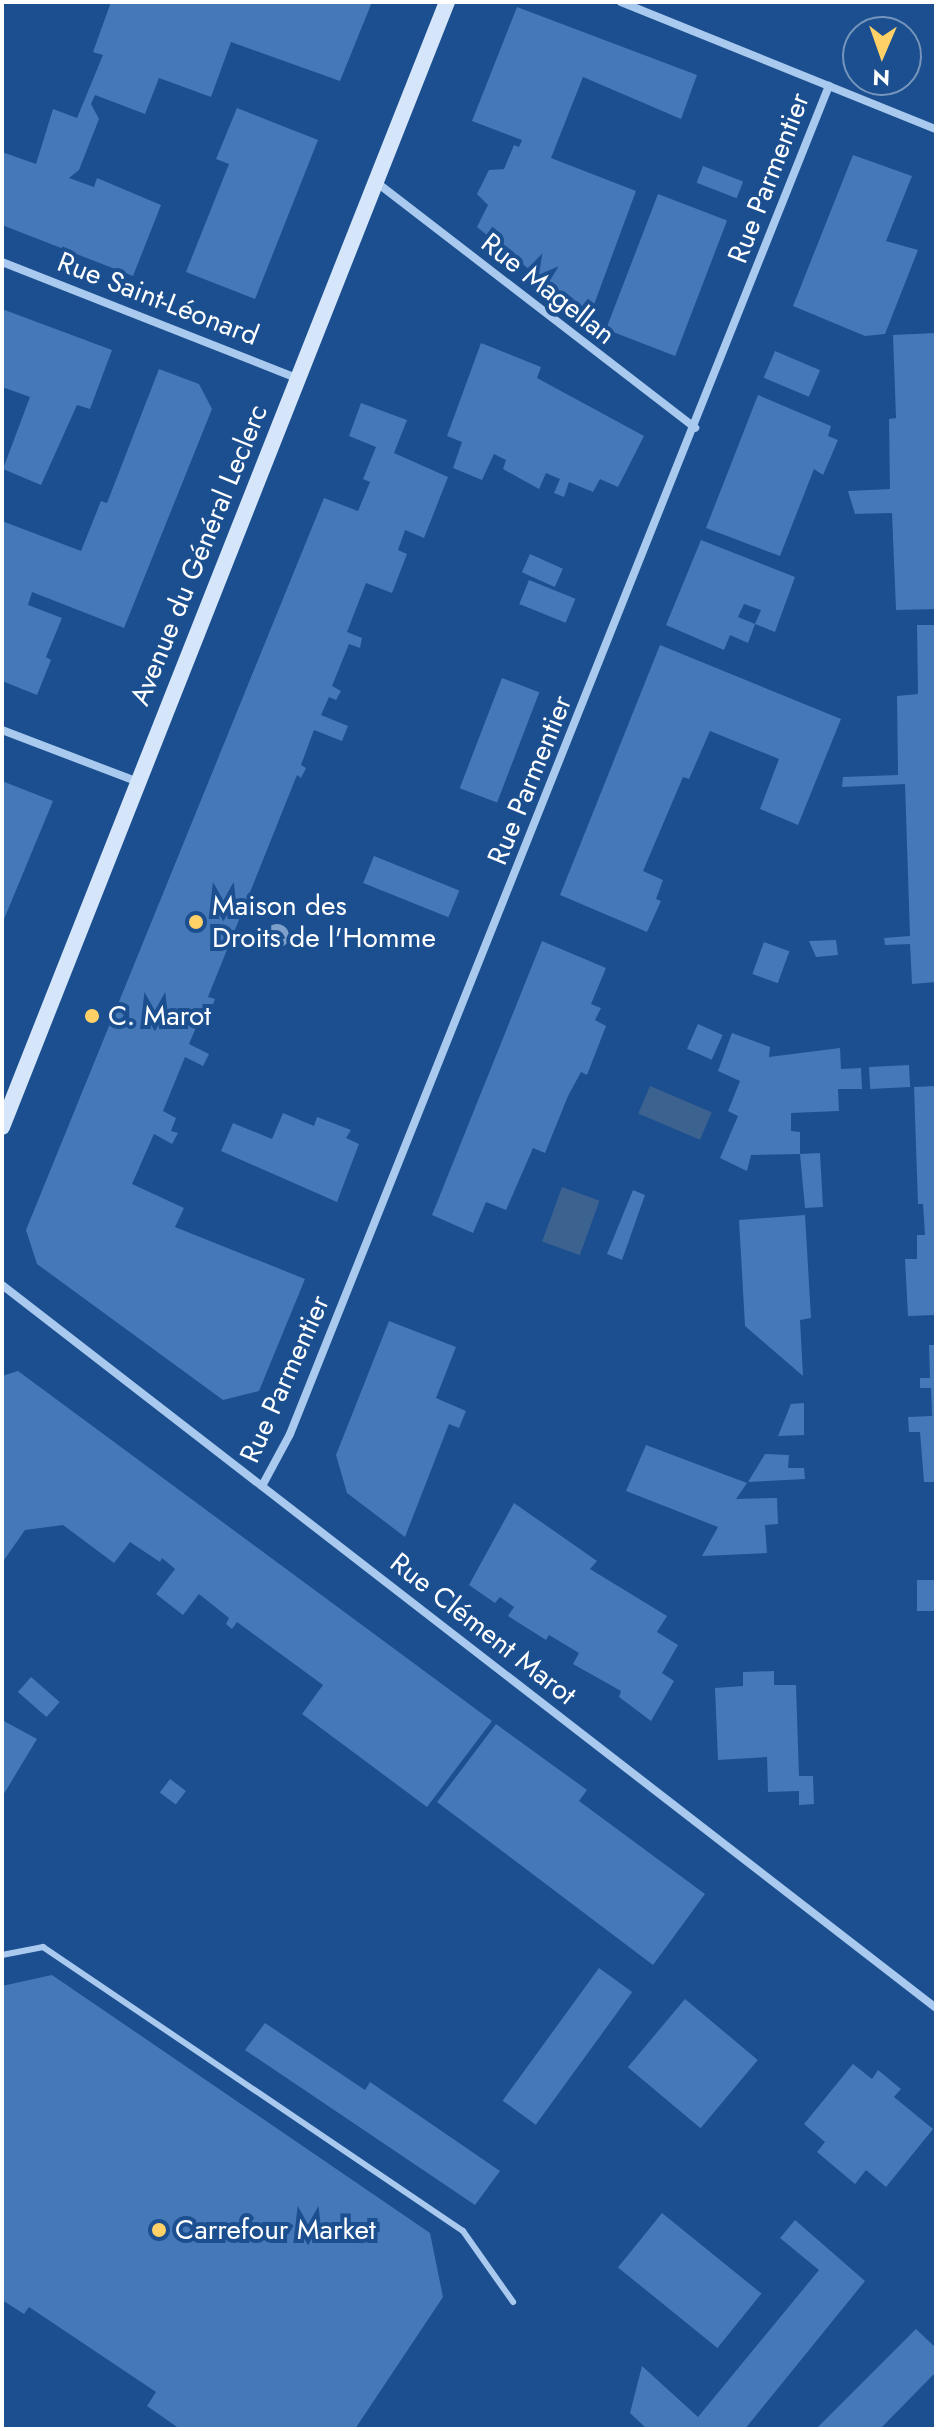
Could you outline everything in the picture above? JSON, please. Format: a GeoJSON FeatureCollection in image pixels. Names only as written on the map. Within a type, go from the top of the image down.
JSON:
{"type":"FeatureCollection","features":[{"type":"Feature","properties":{"kind":"main road","name":"Avenue du Général Leclerc"},"geometry":{"type":"LineString","coordinates":[[2,1127],[447,2]]}},
{"type":"Feature","properties":{"kind":"street"},"geometry":{"type":"LineString","coordinates":[[621,2],[936,129]]}},
{"type":"Feature","properties":{"kind":"street","name":"Rue Parmentier"},"geometry":{"type":"LineString","coordinates":[[262,1486],[290,1434],[695,428],[829,86]]}},
{"type":"Feature","properties":{"kind":"street","name":"Rue Magellan"},"geometry":{"type":"LineString","coordinates":[[376,182],[695,428]]}},
{"type":"Feature","properties":{"kind":"street","name":"Rue Saint-Léonard"},"geometry":{"type":"LineString","coordinates":[[2,262],[297,378]]}},
{"type":"Feature","properties":{"kind":"street"},"geometry":{"type":"LineString","coordinates":[[2,730],[138,782]]}},
{"type":"Feature","properties":{"kind":"street","name":"Rue Clément Marot"},"geometry":{"type":"LineString","coordinates":[[2,1285],[936,2008]]}},
{"type":"Feature","properties":{"kind":"lane"},"geometry":{"type":"LineString","coordinates":[[2,1955],[43,1947],[463,2231],[513,2302]]}},
{"type":"Feature","properties":{"kind":"water"},"geometry":{"type":"Polygon","coordinates":[[[650,1086],[712,1112],[700,1140],[638,1114],[650,1086]]]}},
{"type":"Feature","properties":{"kind":"water"},"geometry":{"type":"Polygon","coordinates":[[[562,1187],[600,1201],[580,1255],[542,1242],[562,1187]]]}},
{"type":"Feature","properties":{"kind":"building"},"geometry":{"type":"Polygon","coordinates":[[[111,2],[372,2],[340,81],[231,42],[211,97],[159,78],[145,114],[95,95],[91,104],[99,119],[79,170],[69,178],[94,187],[97,178],[161,205],[133,276],[2,225],[2,152],[36,164],[53,109],[77,118],[103,55],[93,52],[111,2]]]}},
{"type":"Feature","properties":{"kind":"building"},"geometry":{"type":"Polygon","coordinates":[[[517,7],[697,75],[681,119],[583,77],[551,158],[636,191],[589,318],[477,227],[488,205],[477,194],[489,170],[504,169],[514,145],[519,147],[522,140],[472,121],[517,7]]]}},
{"type":"Feature","properties":{"kind":"building"},"geometry":{"type":"Polygon","coordinates":[[[237,108],[318,140],[255,299],[186,272],[229,164],[216,159],[237,108]]]}},
{"type":"Feature","properties":{"kind":"building"},"geometry":{"type":"Polygon","coordinates":[[[853,155],[912,176],[886,241],[918,250],[885,334],[865,336],[793,306],[853,155]]]}},
{"type":"Feature","properties":{"kind":"building"},"geometry":{"type":"Polygon","coordinates":[[[703,166],[743,181],[737,198],[697,183],[703,166]]]}},
{"type":"Feature","properties":{"kind":"building"},"geometry":{"type":"Polygon","coordinates":[[[658,194],[727,221],[675,356],[606,329],[658,194]]]}},
{"type":"Feature","properties":{"kind":"building"},"geometry":{"type":"Polygon","coordinates":[[[2,309],[112,350],[90,409],[77,405],[41,485],[3,469],[30,397],[2,387],[2,309]]]}},
{"type":"Feature","properties":{"kind":"building"},"geometry":{"type":"Polygon","coordinates":[[[936,333],[936,609],[896,610],[892,513],[855,514],[848,491],[890,489],[889,419],[896,418],[893,335],[936,333]]]}},
{"type":"Feature","properties":{"kind":"building"},"geometry":{"type":"Polygon","coordinates":[[[481,343],[541,367],[537,378],[644,436],[618,487],[600,479],[593,492],[569,482],[564,497],[554,493],[560,479],[546,473],[539,489],[503,469],[506,460],[494,454],[482,480],[453,468],[462,442],[447,436],[481,343]]]}},
{"type":"Feature","properties":{"kind":"building"},"geometry":{"type":"Polygon","coordinates":[[[775,351],[820,370],[809,397],[764,378],[775,351]]]}},
{"type":"Feature","properties":{"kind":"building"},"geometry":{"type":"Polygon","coordinates":[[[159,369],[199,384],[212,409],[124,628],[32,592],[28,605],[62,618],[46,657],[51,660],[37,695],[2,681],[2,521],[81,551],[101,501],[107,503],[159,369]]]}},
{"type":"Feature","properties":{"kind":"building"},"geometry":{"type":"Polygon","coordinates":[[[758,395],[831,426],[828,436],[838,440],[823,475],[814,469],[780,556],[706,528],[758,395]]]}},
{"type":"Feature","properties":{"kind":"building"},"geometry":{"type":"Polygon","coordinates":[[[361,403],[407,420],[394,453],[448,477],[424,538],[405,530],[398,550],[407,554],[392,593],[366,583],[347,632],[362,638],[360,648],[349,644],[332,686],[341,691],[336,700],[329,697],[321,715],[348,726],[342,741],[314,730],[301,765],[306,768],[301,778],[297,775],[208,997],[215,999],[211,1010],[205,1006],[189,1044],[209,1054],[203,1066],[185,1057],[163,1111],[176,1118],[171,1131],[178,1133],[172,1144],[154,1134],[132,1184],[184,1208],[175,1227],[305,1279],[259,1391],[223,1400],[37,1264],[26,1230],[324,498],[358,511],[370,482],[363,479],[376,447],[349,436],[361,403]]]}},
{"type":"Feature","properties":{"kind":"building"},"geometry":{"type":"Polygon","coordinates":[[[701,540],[795,577],[775,632],[755,624],[748,643],[730,635],[724,650],[666,625],[701,540]],[[744,604],[738,617],[755,624],[761,610],[744,604]]]}},
{"type":"Feature","properties":{"kind":"building"},"geometry":{"type":"Polygon","coordinates":[[[530,554],[563,569],[555,587],[522,572],[530,554]]]}},
{"type":"Feature","properties":{"kind":"building"},"geometry":{"type":"Polygon","coordinates":[[[529,580],[575,599],[566,623],[519,604],[529,580]]]}},
{"type":"Feature","properties":{"kind":"building"},"geometry":{"type":"Polygon","coordinates":[[[917,625],[936,625],[936,982],[912,984],[910,944],[885,945],[884,938],[910,936],[905,784],[842,787],[843,777],[898,775],[897,696],[918,694],[917,625]]]}},
{"type":"Feature","properties":{"kind":"building"},"geometry":{"type":"Polygon","coordinates":[[[660,645],[841,719],[798,825],[760,809],[779,759],[710,731],[689,779],[683,777],[643,871],[663,880],[656,899],[661,901],[647,932],[560,895],[660,645]]]}},
{"type":"Feature","properties":{"kind":"building"},"geometry":{"type":"Polygon","coordinates":[[[502,678],[539,692],[497,802],[460,788],[502,678]]]}},
{"type":"Feature","properties":{"kind":"building"},"geometry":{"type":"Polygon","coordinates":[[[2,781],[53,801],[2,924],[2,781]]]}},
{"type":"Feature","properties":{"kind":"building"},"geometry":{"type":"Polygon","coordinates":[[[374,856],[459,890],[448,917],[363,883],[374,856]]]}},
{"type":"Feature","properties":{"kind":"building"},"geometry":{"type":"Polygon","coordinates":[[[836,940],[838,955],[816,957],[809,941],[836,940]]]}},
{"type":"Feature","properties":{"kind":"building"},"geometry":{"type":"Polygon","coordinates":[[[542,941],[606,968],[591,1004],[601,1008],[595,1020],[606,1026],[587,1075],[581,1072],[568,1096],[545,1153],[533,1148],[506,1210],[486,1202],[473,1233],[432,1215],[542,941]]]}},
{"type":"Feature","properties":{"kind":"building"},"geometry":{"type":"Polygon","coordinates":[[[764,942],[789,951],[778,983],[752,974],[764,942]]]}},
{"type":"Feature","properties":{"kind":"building"},"geometry":{"type":"Polygon","coordinates":[[[698,1024],[723,1035],[712,1060],[687,1049],[698,1024]]]}},
{"type":"Feature","properties":{"kind":"building"},"geometry":{"type":"Polygon","coordinates":[[[732,1033],[770,1047],[769,1057],[840,1048],[841,1069],[861,1068],[862,1089],[838,1089],[839,1111],[791,1113],[791,1131],[800,1132],[800,1154],[751,1155],[747,1171],[720,1158],[738,1116],[728,1111],[740,1081],[718,1071],[732,1033]]]}},
{"type":"Feature","properties":{"kind":"building"},"geometry":{"type":"Polygon","coordinates":[[[909,1065],[910,1087],[870,1089],[869,1067],[909,1065]]]}},
{"type":"Feature","properties":{"kind":"building"},"geometry":{"type":"Polygon","coordinates":[[[936,1086],[936,1315],[908,1316],[905,1259],[917,1259],[917,1235],[925,1235],[923,1204],[918,1204],[914,1087],[936,1086]]]}},
{"type":"Feature","properties":{"kind":"building"},"geometry":{"type":"Polygon","coordinates":[[[283,1113],[314,1126],[317,1117],[351,1130],[346,1138],[359,1144],[337,1202],[221,1151],[233,1123],[272,1139],[283,1113]]]}},
{"type":"Feature","properties":{"kind":"building"},"geometry":{"type":"Polygon","coordinates":[[[820,1153],[823,1207],[805,1208],[800,1154],[820,1153]]]}},
{"type":"Feature","properties":{"kind":"building"},"geometry":{"type":"Polygon","coordinates":[[[633,1190],[645,1195],[622,1260],[607,1254],[633,1190]]]}},
{"type":"Feature","properties":{"kind":"building"},"geometry":{"type":"Polygon","coordinates":[[[805,1215],[811,1318],[800,1320],[803,1376],[745,1326],[739,1220],[805,1215]]]}},
{"type":"Feature","properties":{"kind":"building"},"geometry":{"type":"Polygon","coordinates":[[[389,1321],[456,1347],[436,1398],[466,1411],[459,1428],[449,1424],[405,1537],[347,1493],[336,1455],[389,1321]]]}},
{"type":"Feature","properties":{"kind":"building"},"geometry":{"type":"Polygon","coordinates":[[[929,1345],[936,1345],[936,1482],[924,1482],[920,1432],[909,1432],[908,1417],[932,1416],[931,1388],[920,1388],[920,1378],[930,1378],[929,1345]]]}},
{"type":"Feature","properties":{"kind":"building"},"geometry":{"type":"Polygon","coordinates":[[[18,1371],[492,1721],[427,1807],[302,1714],[323,1685],[237,1622],[232,1629],[226,1624],[229,1618],[199,1594],[183,1615],[156,1594],[175,1569],[162,1558],[160,1562],[130,1542],[114,1563],[63,1525],[25,1530],[2,1563],[2,1376],[18,1371]]]}},
{"type":"Feature","properties":{"kind":"building"},"geometry":{"type":"Polygon","coordinates":[[[804,1403],[804,1435],[778,1436],[791,1404],[804,1403]]]}},
{"type":"Feature","properties":{"kind":"building"},"geometry":{"type":"Polygon","coordinates":[[[646,1445],[747,1483],[736,1499],[777,1498],[778,1524],[765,1525],[767,1553],[702,1556],[718,1527],[626,1491],[646,1445]]]}},
{"type":"Feature","properties":{"kind":"building"},"geometry":{"type":"Polygon","coordinates":[[[765,1454],[789,1455],[788,1468],[804,1468],[805,1479],[748,1482],[765,1454]]]}},
{"type":"Feature","properties":{"kind":"building"},"geometry":{"type":"Polygon","coordinates":[[[514,1503],[597,1561],[590,1569],[667,1616],[657,1632],[678,1645],[662,1673],[674,1681],[651,1721],[619,1697],[621,1691],[573,1664],[579,1653],[549,1635],[546,1640],[508,1616],[514,1607],[500,1597],[495,1603],[469,1585],[514,1503]]]}},
{"type":"Feature","properties":{"kind":"building"},"geometry":{"type":"Polygon","coordinates":[[[917,1580],[936,1580],[936,1611],[917,1611],[917,1580]]]}},
{"type":"Feature","properties":{"kind":"building"},"geometry":{"type":"Polygon","coordinates":[[[774,1671],[774,1685],[796,1685],[799,1776],[813,1776],[814,1804],[799,1805],[799,1791],[768,1792],[767,1757],[718,1760],[715,1688],[743,1686],[743,1672],[774,1671]]]}},
{"type":"Feature","properties":{"kind":"building"},"geometry":{"type":"Polygon","coordinates":[[[31,1677],[60,1702],[47,1717],[18,1692],[31,1677]]]}},
{"type":"Feature","properties":{"kind":"building"},"geometry":{"type":"Polygon","coordinates":[[[2,1720],[37,1739],[2,1797],[2,1720]]]}},
{"type":"Feature","properties":{"kind":"building"},"geometry":{"type":"Polygon","coordinates":[[[496,1724],[587,1790],[579,1801],[705,1894],[653,1965],[437,1802],[496,1724]]]}},
{"type":"Feature","properties":{"kind":"building"},"geometry":{"type":"Polygon","coordinates":[[[170,1779],[186,1791],[176,1805],[160,1793],[170,1779]]]}},
{"type":"Feature","properties":{"kind":"building"},"geometry":{"type":"Polygon","coordinates":[[[599,1968],[632,1992],[536,2125],[503,2101],[599,1968]]]}},
{"type":"Feature","properties":{"kind":"building"},"geometry":{"type":"Polygon","coordinates":[[[52,1975],[430,2233],[443,2297],[355,2429],[180,2429],[147,2406],[156,2392],[29,2307],[24,2314],[2,2300],[2,1986],[52,1975]]]}},
{"type":"Feature","properties":{"kind":"building"},"geometry":{"type":"Polygon","coordinates":[[[685,1999],[758,2060],[701,2128],[628,2067],[685,1999]]]}},
{"type":"Feature","properties":{"kind":"building"},"geometry":{"type":"Polygon","coordinates":[[[265,2023],[365,2090],[370,2082],[500,2171],[475,2205],[245,2050],[265,2023]]]}},
{"type":"Feature","properties":{"kind":"building"},"geometry":{"type":"Polygon","coordinates":[[[853,2064],[872,2079],[878,2070],[901,2089],[894,2097],[933,2129],[886,2187],[866,2170],[855,2184],[817,2152],[825,2142],[804,2124],[853,2064]]]}},
{"type":"Feature","properties":{"kind":"building"},"geometry":{"type":"Polygon","coordinates":[[[662,2213],[761,2294],[717,2348],[618,2267],[662,2213]]]}},
{"type":"Feature","properties":{"kind":"building"},"geometry":{"type":"Polygon","coordinates":[[[795,2220],[865,2281],[745,2429],[647,2429],[630,2413],[642,2366],[698,2417],[819,2270],[780,2238],[795,2220]]]}},
{"type":"Feature","properties":{"kind":"building"},"geometry":{"type":"Polygon","coordinates":[[[916,2329],[936,2348],[936,2372],[880,2429],[816,2429],[916,2329]]]}},
{"type":"Feature","properties":{"kind":"place","name":"Maison des Droits de l'Homme"},"geometry":{"type":"Point","coordinates":[196,922]}},
{"type":"Feature","properties":{"kind":"place","name":"C. Marot"},"geometry":{"type":"Point","coordinates":[92,1016]}},
{"type":"Feature","properties":{"kind":"place","name":"Carrefour Market"},"geometry":{"type":"Point","coordinates":[159,2230]}}]}
